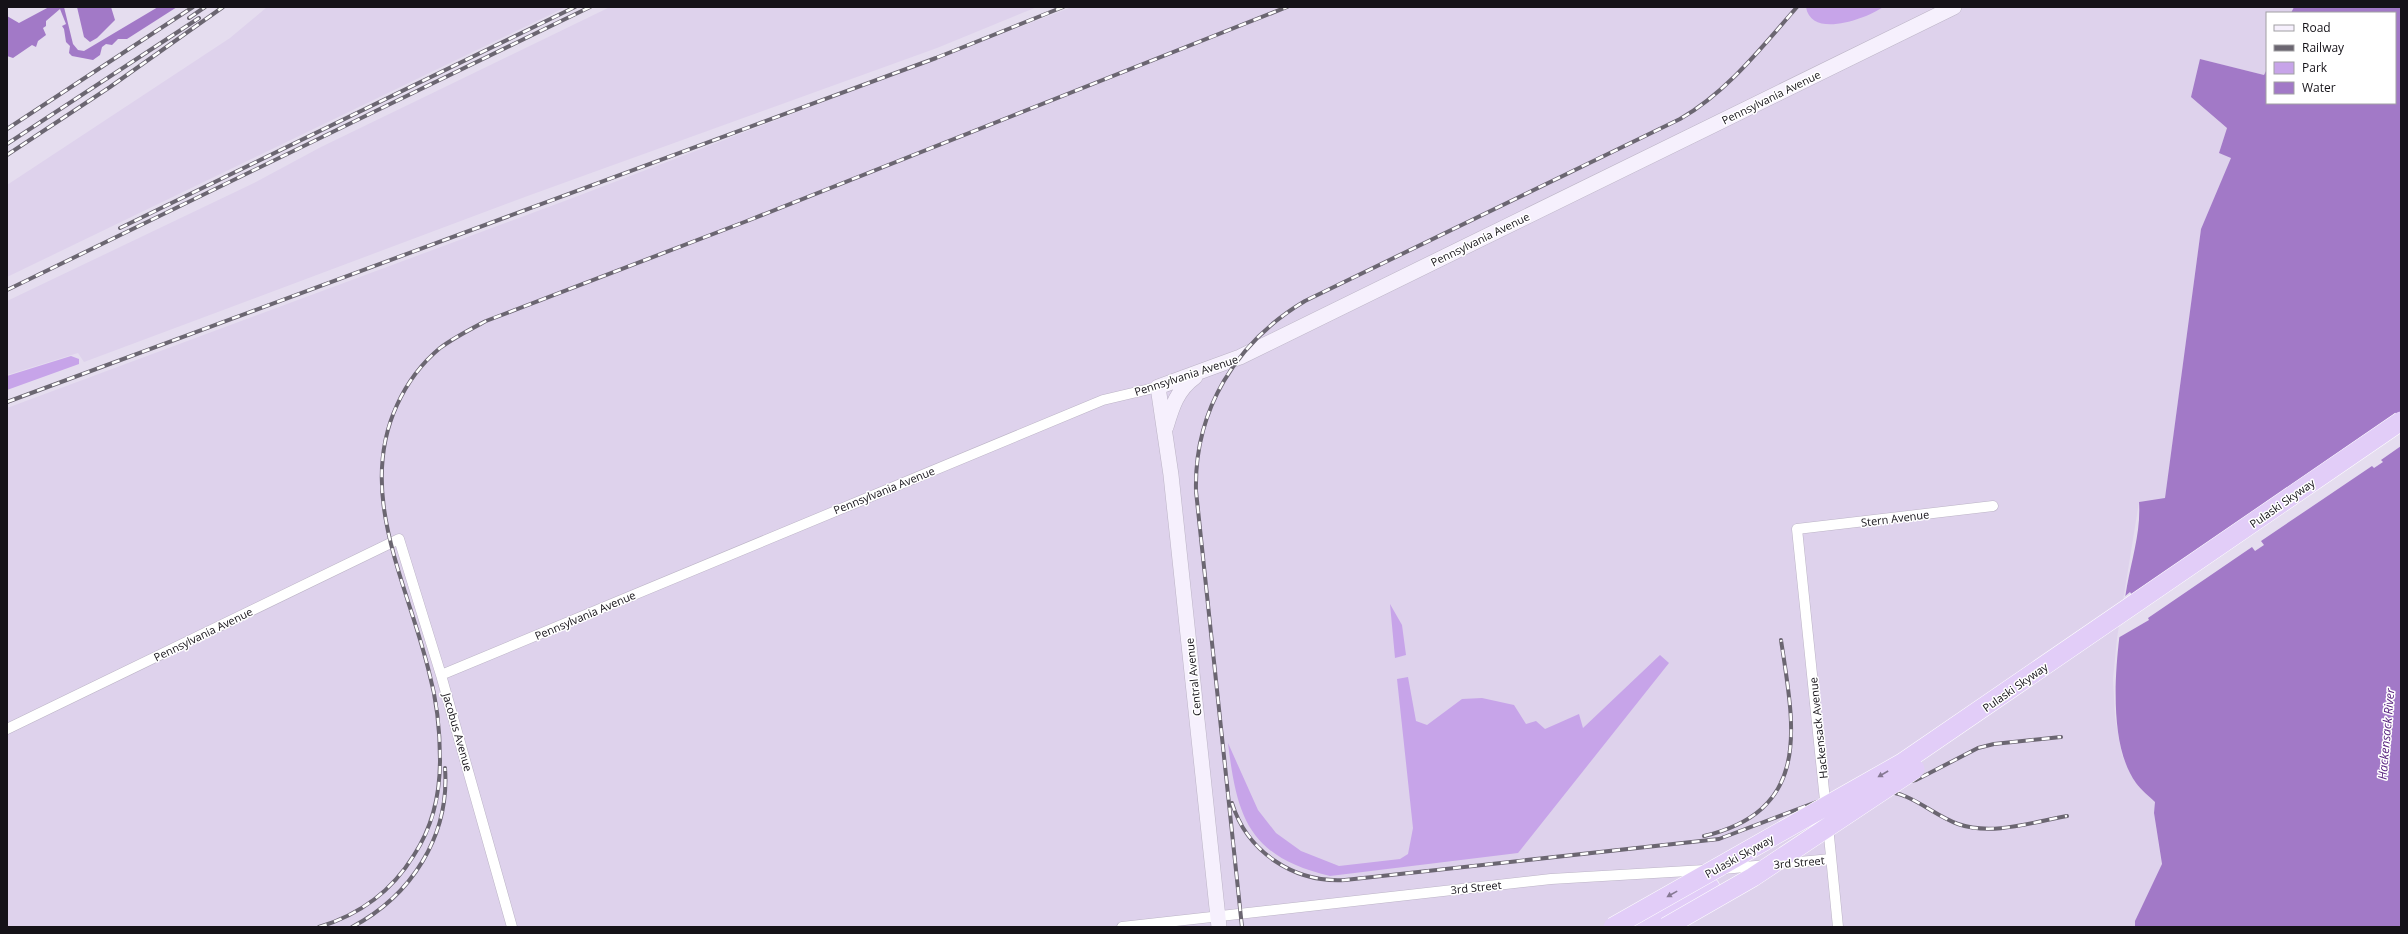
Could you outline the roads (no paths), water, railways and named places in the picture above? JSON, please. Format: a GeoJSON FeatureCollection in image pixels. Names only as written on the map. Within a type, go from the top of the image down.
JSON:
{"type":"FeatureCollection","features":[{"type":"Feature","properties":{"kind":"highway","name":"Pulaski Skyway"},"geometry":{"type":"LineString","coordinates":[[1613,927],[1902,763],[1951,731],[2401,421]]}},
{"type":"Feature","properties":{"kind":"highway","name":"Pulaski Skyway"},"geometry":{"type":"LineString","coordinates":[[1666,927],[1754,877],[1863,804],[2401,435]]}},
{"type":"Feature","properties":{"kind":"highway"},"geometry":{"type":"LineString","coordinates":[[1639,927],[1710,887],[1796,833],[1840,799]]}},
{"type":"Feature","properties":{"kind":"highway"},"geometry":{"type":"LineString","coordinates":[[1710,887],[1775,855],[1863,804]]}},
{"type":"Feature","properties":{"kind":"main road","name":"Pennsylvania Avenue"},"geometry":{"type":"LineString","coordinates":[[1158,386],[1203,372],[1240,357],[1954,7]]}},
{"type":"Feature","properties":{"kind":"main road","name":"Central Avenue"},"geometry":{"type":"LineString","coordinates":[[1166,427],[1174,400],[1179,392],[1203,372]]}},
{"type":"Feature","properties":{"kind":"main road","name":"Central Avenue"},"geometry":{"type":"LineString","coordinates":[[1158,386],[1162,417],[1166,427],[1219,921]]}},
{"type":"Feature","properties":{"kind":"street","name":"Pennsylvania Avenue"},"geometry":{"type":"LineString","coordinates":[[441,675],[1103,400],[1158,386]]}},
{"type":"Feature","properties":{"kind":"street","name":"Stern Avenue"},"geometry":{"type":"LineString","coordinates":[[1797,529],[1993,506]]}},
{"type":"Feature","properties":{"kind":"street","name":"Hackensack Avenue"},"geometry":{"type":"LineString","coordinates":[[1797,529],[1838,927]]}},
{"type":"Feature","properties":{"kind":"street","name":"Pennsylvania Avenue"},"geometry":{"type":"LineString","coordinates":[[7,729],[399,539]]}},
{"type":"Feature","properties":{"kind":"street","name":"Jacobus Avenue"},"geometry":{"type":"LineString","coordinates":[[399,539],[441,675],[512,927]]}},
{"type":"Feature","properties":{"kind":"street","name":"3rd Street"},"geometry":{"type":"LineString","coordinates":[[1122,927],[1219,921],[1551,879],[1708,870],[1831,859]]}},
{"type":"Feature","properties":{"kind":"water"},"geometry":{"type":"Polygon","coordinates":[[[49,7],[64,7],[73,44],[78,50],[84,51],[158,7],[177,7],[127,39],[118,39],[112,45],[106,44],[102,47],[100,55],[93,60],[72,56],[69,53],[70,46],[66,42],[64,29],[62,26],[66,24],[60,9],[46,21],[46,26],[43,28],[46,35],[38,41],[36,47],[32,45],[13,58],[7,56],[7,16],[19,23],[49,7]]]}},
{"type":"Feature","properties":{"kind":"water"},"geometry":{"type":"Polygon","coordinates":[[[77,7],[111,7],[115,20],[97,38],[90,42],[84,37],[77,7]]]}},
{"type":"Feature","properties":{"kind":"water","name":"Hackensack River"},"geometry":{"type":"Polygon","coordinates":[[[2294,7],[2401,7],[2401,927],[2135,927],[2135,921],[2162,864],[2154,813],[2155,802],[2136,783],[2126,764],[2119,740],[2116,714],[2116,687],[2120,633],[2127,586],[2136,544],[2139,523],[2139,502],[2165,498],[2201,229],[2231,158],[2219,153],[2227,128],[2191,97],[2200,59],[2264,75],[2266,71],[2266,104],[2396,104],[2396,12],[2292,12],[2294,7]]]}},
{"type":"Feature","properties":{"kind":"railway"},"geometry":{"type":"LineString","coordinates":[[7,129],[193,7]]}},
{"type":"Feature","properties":{"kind":"railway"},"geometry":{"type":"LineString","coordinates":[[189,18],[205,7]]}},
{"type":"Feature","properties":{"kind":"railway"},"geometry":{"type":"LineString","coordinates":[[7,155],[110,87],[223,7]]}},
{"type":"Feature","properties":{"kind":"railway"},"geometry":{"type":"LineString","coordinates":[[120,228],[575,7]]}},
{"type":"Feature","properties":{"kind":"railway"},"geometry":{"type":"LineString","coordinates":[[7,290],[590,7]]}},
{"type":"Feature","properties":{"kind":"railway"},"geometry":{"type":"LineString","coordinates":[[7,402],[936,58],[1063,7]]}},
{"type":"Feature","properties":{"kind":"railway"},"geometry":{"type":"LineString","coordinates":[[319,927],[348,916],[373,900],[396,880],[421,844],[431,821],[437,798],[440,760],[439,727],[436,705],[432,683],[420,639],[390,539],[384,505],[382,472],[386,438],[397,405],[405,389],[433,354],[451,340],[486,321],[747,221],[1287,7]]}},
{"type":"Feature","properties":{"kind":"railway"},"geometry":{"type":"LineString","coordinates":[[1242,927],[1196,491],[1197,461],[1202,433],[1211,406],[1224,381],[1240,358],[1259,337],[1280,318],[1305,301],[1680,119],[1697,108],[1728,83],[1743,68],[1797,7]]}},
{"type":"Feature","properties":{"kind":"railway"},"geometry":{"type":"LineString","coordinates":[[7,144],[199,18]]}},
{"type":"Feature","properties":{"kind":"railway"},"geometry":{"type":"LineString","coordinates":[[1704,836],[1739,824],[1764,807],[1780,785],[1788,761],[1791,733],[1790,704],[1781,640]]}},
{"type":"Feature","properties":{"kind":"railway"},"geometry":{"type":"LineString","coordinates":[[1232,803],[1239,820],[1249,836],[1261,850],[1275,861],[1291,870],[1308,876],[1326,880],[1345,880],[1719,839],[1827,798],[1916,780],[1978,748],[1994,744],[2061,737]]}},
{"type":"Feature","properties":{"kind":"railway"},"geometry":{"type":"LineString","coordinates":[[352,927],[373,914],[392,899],[409,881],[422,861],[433,840],[441,817],[445,793],[445,768]]}},
{"type":"Feature","properties":{"kind":"railway"},"geometry":{"type":"LineString","coordinates":[[1882,791],[1892,792],[1912,799],[1948,820],[1958,824],[1985,829],[2012,827],[2067,816]]}}]}
